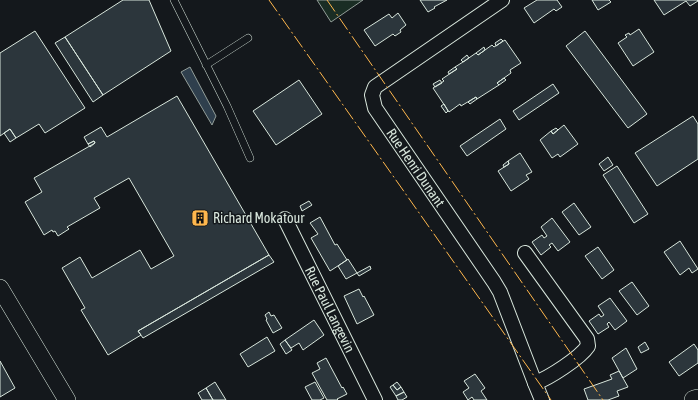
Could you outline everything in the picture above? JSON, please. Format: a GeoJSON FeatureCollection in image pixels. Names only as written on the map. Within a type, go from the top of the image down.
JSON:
{"type":"FeatureCollection","features":[{"type":"Feature","properties":{"kind":"main road"},"geometry":{"type":"LineString","coordinates":[[694,400],[698,399]]}},
{"type":"Feature","properties":{"kind":"street","name":"Rue Henri Dunant"},"geometry":{"type":"LineString","coordinates":[[502,0],[375,87],[372,95],[375,108],[500,292],[542,400]]}},
{"type":"Feature","properties":{"kind":"street","name":"Rue Paul Langevin"},"geometry":{"type":"LineString","coordinates":[[285,219],[375,400]]}},
{"type":"Feature","properties":{"kind":"street"},"geometry":{"type":"LineString","coordinates":[[525,253],[587,339],[588,346],[585,351],[565,366],[543,380],[535,383]]}},
{"type":"Feature","properties":{"kind":"street"},"geometry":{"type":"LineString","coordinates":[[0,288],[67,400]]}},
{"type":"Feature","properties":{"kind":"lane"},"geometry":{"type":"LineString","coordinates":[[174,0],[227,106],[250,158]]}},
{"type":"Feature","properties":{"kind":"lane"},"geometry":{"type":"LineString","coordinates":[[206,65],[248,38]]}},
{"type":"Feature","properties":{"kind":"green space"},"geometry":{"type":"Polygon","coordinates":[[[317,0],[363,0],[331,22],[317,0]]]}},
{"type":"Feature","properties":{"kind":"water"},"geometry":{"type":"Polygon","coordinates":[[[190,67],[216,116],[212,125],[181,72],[190,67]]]}},
{"type":"Feature","properties":{"kind":"building"},"geometry":{"type":"Polygon","coordinates":[[[123,0],[149,0],[171,51],[103,95],[65,37],[123,0]]]}},
{"type":"Feature","properties":{"kind":"building"},"geometry":{"type":"Polygon","coordinates":[[[420,0],[447,0],[428,12],[420,0]]]}},
{"type":"Feature","properties":{"kind":"building"},"geometry":{"type":"Polygon","coordinates":[[[537,0],[557,0],[562,7],[556,11],[554,9],[534,23],[524,8],[537,0]]]}},
{"type":"Feature","properties":{"kind":"building"},"geometry":{"type":"Polygon","coordinates":[[[592,0],[609,0],[611,2],[598,10],[592,0]]]}},
{"type":"Feature","properties":{"kind":"building"},"geometry":{"type":"Polygon","coordinates":[[[654,0],[698,1],[690,6],[686,1],[664,15],[654,0]]]}},
{"type":"Feature","properties":{"kind":"building"},"geometry":{"type":"Polygon","coordinates":[[[398,13],[406,25],[400,30],[401,32],[395,36],[393,34],[375,46],[364,30],[389,14],[392,18],[398,13]]]}},
{"type":"Feature","properties":{"kind":"building"},"geometry":{"type":"Polygon","coordinates":[[[639,29],[654,52],[633,66],[618,43],[627,37],[625,35],[629,33],[630,35],[639,29]]]}},
{"type":"Feature","properties":{"kind":"building"},"geometry":{"type":"Polygon","coordinates":[[[35,31],[85,108],[45,133],[39,124],[16,138],[10,129],[0,136],[0,53],[35,31]]]}},
{"type":"Feature","properties":{"kind":"building"},"geometry":{"type":"Polygon","coordinates":[[[585,31],[647,114],[628,128],[566,46],[585,31]]]}},
{"type":"Feature","properties":{"kind":"building"},"geometry":{"type":"Polygon","coordinates":[[[65,37],[103,95],[93,102],[55,43],[65,37]]]}},
{"type":"Feature","properties":{"kind":"building"},"geometry":{"type":"Polygon","coordinates":[[[501,39],[503,41],[496,46],[495,43],[501,39]]]}},
{"type":"Feature","properties":{"kind":"building"},"geometry":{"type":"Polygon","coordinates":[[[505,40],[521,63],[510,70],[511,73],[497,83],[499,85],[477,99],[476,97],[461,106],[460,104],[449,112],[433,88],[444,81],[442,79],[457,69],[455,67],[476,53],[478,55],[492,45],[494,47],[505,40]]]}},
{"type":"Feature","properties":{"kind":"building"},"geometry":{"type":"Polygon","coordinates":[[[484,47],[485,50],[478,55],[476,53],[484,47]]]}},
{"type":"Feature","properties":{"kind":"building"},"geometry":{"type":"Polygon","coordinates":[[[467,55],[469,58],[463,62],[461,60],[467,55]]]}},
{"type":"Feature","properties":{"kind":"building"},"geometry":{"type":"Polygon","coordinates":[[[455,67],[457,69],[449,74],[448,72],[455,67]]]}},
{"type":"Feature","properties":{"kind":"building"},"geometry":{"type":"Polygon","coordinates":[[[504,78],[506,80],[499,85],[497,83],[504,78]]]}},
{"type":"Feature","properties":{"kind":"building"},"geometry":{"type":"Polygon","coordinates":[[[299,80],[322,114],[276,145],[253,111],[299,80]]]}},
{"type":"Feature","properties":{"kind":"building"},"geometry":{"type":"Polygon","coordinates":[[[440,80],[442,83],[435,87],[433,84],[440,80]]]}},
{"type":"Feature","properties":{"kind":"building"},"geometry":{"type":"Polygon","coordinates":[[[553,84],[559,93],[519,120],[513,111],[553,84]]]}},
{"type":"Feature","properties":{"kind":"building","name":"Richard Mokatour"},"geometry":{"type":"Polygon","coordinates":[[[177,96],[269,255],[138,331],[141,335],[108,355],[81,310],[85,308],[62,268],[80,257],[92,278],[140,250],[151,269],[174,256],[129,178],[94,198],[100,208],[67,227],[69,229],[58,236],[55,231],[53,232],[52,230],[44,235],[25,202],[42,192],[34,178],[95,143],[94,141],[88,144],[84,137],[101,127],[107,137],[177,96]]]}},
{"type":"Feature","properties":{"kind":"building"},"geometry":{"type":"Polygon","coordinates":[[[476,97],[477,99],[470,104],[468,102],[476,97]]]}},
{"type":"Feature","properties":{"kind":"building"},"geometry":{"type":"Polygon","coordinates":[[[444,104],[448,111],[446,113],[441,106],[444,104]]]}},
{"type":"Feature","properties":{"kind":"building"},"geometry":{"type":"Polygon","coordinates":[[[693,116],[698,124],[698,159],[657,186],[635,153],[693,116]]]}},
{"type":"Feature","properties":{"kind":"building"},"geometry":{"type":"Polygon","coordinates":[[[500,119],[506,129],[467,156],[460,146],[500,119]]]}},
{"type":"Feature","properties":{"kind":"building"},"geometry":{"type":"Polygon","coordinates":[[[564,125],[578,144],[560,157],[558,154],[552,158],[540,140],[551,131],[553,134],[564,125]]]}},
{"type":"Feature","properties":{"kind":"building"},"geometry":{"type":"Polygon","coordinates":[[[556,128],[558,130],[553,134],[551,131],[556,128]]]}},
{"type":"Feature","properties":{"kind":"building"},"geometry":{"type":"Polygon","coordinates":[[[10,129],[16,138],[10,142],[4,133],[10,129]]]}},
{"type":"Feature","properties":{"kind":"building"},"geometry":{"type":"Polygon","coordinates":[[[94,141],[95,143],[90,147],[88,144],[94,141]]]}},
{"type":"Feature","properties":{"kind":"building"},"geometry":{"type":"Polygon","coordinates":[[[520,153],[532,172],[526,175],[529,179],[511,191],[498,171],[509,164],[508,161],[520,153]]]}},
{"type":"Feature","properties":{"kind":"building"},"geometry":{"type":"Polygon","coordinates":[[[608,157],[613,165],[604,171],[599,164],[608,157]]]}},
{"type":"Feature","properties":{"kind":"building"},"geometry":{"type":"Polygon","coordinates":[[[508,161],[509,164],[504,167],[503,165],[508,161]]]}},
{"type":"Feature","properties":{"kind":"building"},"geometry":{"type":"Polygon","coordinates":[[[617,166],[648,214],[634,223],[603,175],[617,166]]]}},
{"type":"Feature","properties":{"kind":"building"},"geometry":{"type":"Polygon","coordinates":[[[309,201],[312,205],[302,211],[300,206],[309,201]]]}},
{"type":"Feature","properties":{"kind":"building"},"geometry":{"type":"Polygon","coordinates":[[[574,203],[591,227],[579,235],[562,212],[574,203]]]}},
{"type":"Feature","properties":{"kind":"building"},"geometry":{"type":"Polygon","coordinates":[[[320,217],[335,245],[337,244],[347,260],[330,271],[311,238],[318,234],[310,223],[320,217]]]}},
{"type":"Feature","properties":{"kind":"building"},"geometry":{"type":"Polygon","coordinates":[[[552,218],[570,242],[558,251],[552,243],[549,245],[551,247],[541,255],[532,242],[542,235],[544,238],[547,236],[541,227],[552,218]]]}},
{"type":"Feature","properties":{"kind":"building"},"geometry":{"type":"Polygon","coordinates":[[[680,241],[698,269],[692,273],[689,268],[680,275],[664,252],[680,241]]]}},
{"type":"Feature","properties":{"kind":"building"},"geometry":{"type":"Polygon","coordinates":[[[598,247],[614,270],[602,279],[585,256],[598,247]]]}},
{"type":"Feature","properties":{"kind":"building"},"geometry":{"type":"Polygon","coordinates":[[[269,255],[274,262],[143,338],[138,331],[269,255]]]}},
{"type":"Feature","properties":{"kind":"building"},"geometry":{"type":"Polygon","coordinates":[[[348,259],[357,273],[346,279],[338,266],[348,259]]]}},
{"type":"Feature","properties":{"kind":"building"},"geometry":{"type":"Polygon","coordinates":[[[370,266],[371,269],[359,276],[357,273],[370,266]]]}},
{"type":"Feature","properties":{"kind":"building"},"geometry":{"type":"Polygon","coordinates":[[[632,282],[649,306],[637,315],[619,291],[632,282]]]}},
{"type":"Feature","properties":{"kind":"building"},"geometry":{"type":"Polygon","coordinates":[[[359,289],[374,315],[357,324],[344,296],[359,289]]]}},
{"type":"Feature","properties":{"kind":"building"},"geometry":{"type":"Polygon","coordinates":[[[610,298],[627,321],[615,330],[609,322],[607,324],[609,327],[598,334],[589,321],[599,314],[601,317],[604,315],[598,306],[610,298]]]}},
{"type":"Feature","properties":{"kind":"building"},"geometry":{"type":"Polygon","coordinates":[[[269,312],[271,316],[274,315],[282,328],[273,333],[265,315],[269,312]]]}},
{"type":"Feature","properties":{"kind":"building"},"geometry":{"type":"Polygon","coordinates":[[[314,320],[324,335],[303,350],[299,343],[291,348],[285,340],[314,320]]]}},
{"type":"Feature","properties":{"kind":"building"},"geometry":{"type":"Polygon","coordinates":[[[267,337],[275,351],[248,367],[240,354],[267,337]]]}},
{"type":"Feature","properties":{"kind":"building"},"geometry":{"type":"Polygon","coordinates":[[[285,340],[292,350],[286,354],[280,344],[285,340]]]}},
{"type":"Feature","properties":{"kind":"building"},"geometry":{"type":"Polygon","coordinates":[[[645,342],[649,349],[641,353],[638,347],[645,342]]]}},
{"type":"Feature","properties":{"kind":"building"},"geometry":{"type":"Polygon","coordinates":[[[694,344],[698,350],[698,363],[679,376],[669,362],[694,344]]]}},
{"type":"Feature","properties":{"kind":"building"},"geometry":{"type":"Polygon","coordinates":[[[626,348],[637,369],[623,378],[612,358],[626,348]]]}},
{"type":"Feature","properties":{"kind":"building"},"geometry":{"type":"Polygon","coordinates":[[[326,358],[342,388],[343,387],[347,394],[337,399],[338,400],[327,400],[312,373],[320,369],[317,363],[326,358]]]}},
{"type":"Feature","properties":{"kind":"building"},"geometry":{"type":"Polygon","coordinates":[[[0,361],[15,388],[0,397],[0,361]]]}},
{"type":"Feature","properties":{"kind":"building"},"geometry":{"type":"Polygon","coordinates":[[[619,371],[628,387],[617,391],[619,396],[608,400],[588,400],[584,389],[612,379],[610,375],[619,371]]]}},
{"type":"Feature","properties":{"kind":"building"},"geometry":{"type":"Polygon","coordinates":[[[475,374],[485,388],[481,391],[487,400],[474,400],[472,397],[468,400],[463,392],[469,388],[464,381],[475,374]]]}},
{"type":"Feature","properties":{"kind":"building"},"geometry":{"type":"Polygon","coordinates":[[[215,382],[226,400],[213,400],[206,388],[215,382]]]}},
{"type":"Feature","properties":{"kind":"building"},"geometry":{"type":"Polygon","coordinates":[[[315,382],[324,398],[320,400],[312,400],[305,387],[315,382]]]}},
{"type":"Feature","properties":{"kind":"building"},"geometry":{"type":"Polygon","coordinates":[[[397,382],[401,387],[397,390],[393,385],[397,382]]]}},
{"type":"Feature","properties":{"kind":"building"},"geometry":{"type":"Polygon","coordinates":[[[393,385],[397,390],[401,387],[404,392],[396,396],[390,387],[393,385]]]}},
{"type":"Feature","properties":{"kind":"building"},"geometry":{"type":"Polygon","coordinates":[[[206,388],[213,400],[202,400],[198,393],[206,388]]]}},
{"type":"Feature","properties":{"kind":"building"},"geometry":{"type":"Polygon","coordinates":[[[404,392],[407,397],[402,400],[398,400],[396,396],[404,392]]]}},
{"type":"Feature","properties":{"kind":"power"},"geometry":{"type":"LineString","coordinates":[[269,0],[551,400]]}},
{"type":"Feature","properties":{"kind":"power"},"geometry":{"type":"LineString","coordinates":[[327,0],[603,400]]}},
{"type":"Feature","properties":{"kind":"place","name":"Richard Mokatour"},"geometry":{"type":"Point","coordinates":[200,218]}}]}
